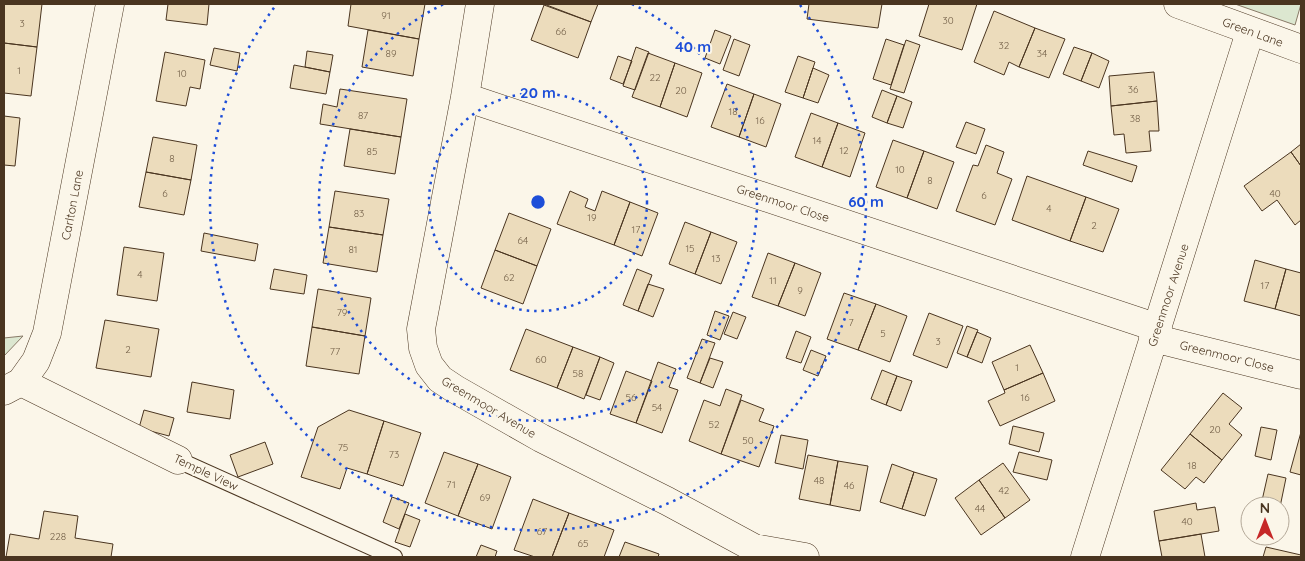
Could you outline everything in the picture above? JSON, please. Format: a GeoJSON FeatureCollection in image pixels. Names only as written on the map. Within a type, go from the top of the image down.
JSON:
{"type":"FeatureCollection","features":[{"type":"Feature","properties":{"kind":"street","name":"Carlton Lane"},"geometry":{"type":"LineString","coordinates":[[12,386],[36,361],[47,333],[110,4]]}},
{"type":"Feature","properties":{"kind":"street","name":"Greenmoor Avenue"},"geometry":{"type":"LineString","coordinates":[[480,4],[465,97],[422,329],[422,348],[429,365],[440,379],[455,389],[540,438],[667,501],[754,548],[805,557]]}},
{"type":"Feature","properties":{"kind":"street","name":"Green Lane"},"geometry":{"type":"LineString","coordinates":[[1178,4],[1250,32],[1301,49]]}},
{"type":"Feature","properties":{"kind":"street","name":"Greenmoor Avenue"},"geometry":{"type":"LineString","coordinates":[[1085,557],[1250,32]]}},
{"type":"Feature","properties":{"kind":"street","name":"Greenmoor Close"},"geometry":{"type":"LineString","coordinates":[[465,97],[1156,333],[1301,374]]}},
{"type":"Feature","properties":{"kind":"street","name":"Temple View"},"geometry":{"type":"LineString","coordinates":[[12,386],[178,460]]}},
{"type":"Feature","properties":{"kind":"lane","name":"Temple View"},"geometry":{"type":"LineString","coordinates":[[178,460],[394,557]]}},
{"type":"Feature","properties":{"kind":"green space"},"geometry":{"type":"Polygon","coordinates":[[[1235,4],[1301,4],[1295,25],[1235,4]]]}},
{"type":"Feature","properties":{"kind":"green space"},"geometry":{"type":"Polygon","coordinates":[[[23,336],[4,356],[4,338],[23,336]]]}},
{"type":"Feature","properties":{"kind":"building"},"geometry":{"type":"Polygon","coordinates":[[[4,4],[42,4],[37,47],[4,43],[4,4]]]}},
{"type":"Feature","properties":{"kind":"building"},"geometry":{"type":"Polygon","coordinates":[[[168,4],[209,4],[207,25],[166,20],[168,4]]]}},
{"type":"Feature","properties":{"kind":"building"},"geometry":{"type":"Polygon","coordinates":[[[351,4],[425,4],[419,39],[348,26],[351,4]]]}},
{"type":"Feature","properties":{"kind":"building"},"geometry":{"type":"Polygon","coordinates":[[[544,4],[598,4],[591,22],[544,4]]]}},
{"type":"Feature","properties":{"kind":"building"},"geometry":{"type":"Polygon","coordinates":[[[809,4],[882,4],[878,28],[807,19],[809,4]]]}},
{"type":"Feature","properties":{"kind":"building"},"geometry":{"type":"Polygon","coordinates":[[[929,4],[977,4],[962,50],[919,36],[929,4]]]}},
{"type":"Feature","properties":{"kind":"building"},"geometry":{"type":"Polygon","coordinates":[[[544,5],[591,22],[578,58],[531,40],[544,5]]]}},
{"type":"Feature","properties":{"kind":"building"},"geometry":{"type":"Polygon","coordinates":[[[994,11],[1035,28],[1019,67],[1009,62],[1004,75],[974,62],[994,11]]]}},
{"type":"Feature","properties":{"kind":"building"},"geometry":{"type":"Polygon","coordinates":[[[1035,28],[1065,39],[1049,78],[1019,67],[1035,28]]]}},
{"type":"Feature","properties":{"kind":"building"},"geometry":{"type":"Polygon","coordinates":[[[368,30],[419,39],[413,76],[362,67],[368,30]]]}},
{"type":"Feature","properties":{"kind":"building"},"geometry":{"type":"Polygon","coordinates":[[[715,30],[731,36],[720,64],[705,58],[715,30]]]}},
{"type":"Feature","properties":{"kind":"building"},"geometry":{"type":"Polygon","coordinates":[[[734,39],[750,45],[739,76],[723,70],[734,39]]]}},
{"type":"Feature","properties":{"kind":"building"},"geometry":{"type":"Polygon","coordinates":[[[886,39],[904,45],[891,85],[873,79],[886,39]]]}},
{"type":"Feature","properties":{"kind":"building"},"geometry":{"type":"Polygon","coordinates":[[[906,40],[920,45],[904,93],[890,89],[906,40]]]}},
{"type":"Feature","properties":{"kind":"building"},"geometry":{"type":"Polygon","coordinates":[[[4,43],[37,47],[31,96],[4,93],[4,43]]]}},
{"type":"Feature","properties":{"kind":"building"},"geometry":{"type":"Polygon","coordinates":[[[636,47],[649,52],[635,90],[623,86],[636,47]]]}},
{"type":"Feature","properties":{"kind":"building"},"geometry":{"type":"Polygon","coordinates":[[[1074,47],[1092,53],[1081,81],[1063,74],[1074,47]]]}},
{"type":"Feature","properties":{"kind":"building"},"geometry":{"type":"Polygon","coordinates":[[[214,48],[240,53],[237,71],[210,65],[214,48]]]}},
{"type":"Feature","properties":{"kind":"building"},"geometry":{"type":"Polygon","coordinates":[[[307,51],[333,55],[330,72],[305,67],[307,51]]]}},
{"type":"Feature","properties":{"kind":"building"},"geometry":{"type":"Polygon","coordinates":[[[165,52],[205,60],[200,89],[190,87],[186,106],[156,101],[165,52]]]}},
{"type":"Feature","properties":{"kind":"building"},"geometry":{"type":"Polygon","coordinates":[[[648,53],[675,63],[660,107],[632,97],[648,53]]]}},
{"type":"Feature","properties":{"kind":"building"},"geometry":{"type":"Polygon","coordinates":[[[1092,53],[1109,61],[1099,88],[1081,81],[1092,53]]]}},
{"type":"Feature","properties":{"kind":"building"},"geometry":{"type":"Polygon","coordinates":[[[618,56],[632,61],[623,84],[610,79],[618,56]]]}},
{"type":"Feature","properties":{"kind":"building"},"geometry":{"type":"Polygon","coordinates":[[[798,56],[815,62],[803,98],[785,92],[798,56]]]}},
{"type":"Feature","properties":{"kind":"building"},"geometry":{"type":"Polygon","coordinates":[[[675,63],[702,73],[687,117],[660,107],[675,63]]]}},
{"type":"Feature","properties":{"kind":"building"},"geometry":{"type":"Polygon","coordinates":[[[294,65],[330,72],[326,94],[290,88],[294,65]]]}},
{"type":"Feature","properties":{"kind":"building"},"geometry":{"type":"Polygon","coordinates":[[[813,68],[829,75],[818,103],[803,98],[813,68]]]}},
{"type":"Feature","properties":{"kind":"building"},"geometry":{"type":"Polygon","coordinates":[[[1154,72],[1157,101],[1111,106],[1109,76],[1154,72]]]}},
{"type":"Feature","properties":{"kind":"building"},"geometry":{"type":"Polygon","coordinates":[[[727,84],[754,94],[739,137],[711,127],[727,84]]]}},
{"type":"Feature","properties":{"kind":"building"},"geometry":{"type":"Polygon","coordinates":[[[340,89],[407,99],[401,137],[320,124],[323,104],[337,107],[340,89]]]}},
{"type":"Feature","properties":{"kind":"building"},"geometry":{"type":"Polygon","coordinates":[[[882,90],[897,96],[887,123],[872,117],[882,90]]]}},
{"type":"Feature","properties":{"kind":"building"},"geometry":{"type":"Polygon","coordinates":[[[754,94],[781,104],[766,147],[739,137],[754,94]]]}},
{"type":"Feature","properties":{"kind":"building"},"geometry":{"type":"Polygon","coordinates":[[[897,96],[912,102],[903,128],[887,123],[897,96]]]}},
{"type":"Feature","properties":{"kind":"building"},"geometry":{"type":"Polygon","coordinates":[[[1157,101],[1159,131],[1149,131],[1151,151],[1126,153],[1124,134],[1114,135],[1111,106],[1157,101]]]}},
{"type":"Feature","properties":{"kind":"building"},"geometry":{"type":"Polygon","coordinates":[[[811,113],[838,123],[822,167],[795,157],[811,113]]]}},
{"type":"Feature","properties":{"kind":"building"},"geometry":{"type":"Polygon","coordinates":[[[4,116],[20,118],[15,166],[4,165],[4,116]]]}},
{"type":"Feature","properties":{"kind":"building"},"geometry":{"type":"Polygon","coordinates":[[[966,122],[985,129],[976,154],[956,147],[966,122]]]}},
{"type":"Feature","properties":{"kind":"building"},"geometry":{"type":"Polygon","coordinates":[[[838,123],[865,133],[850,177],[822,167],[838,123]]]}},
{"type":"Feature","properties":{"kind":"building"},"geometry":{"type":"Polygon","coordinates":[[[350,129],[401,137],[395,174],[344,166],[350,129]]]}},
{"type":"Feature","properties":{"kind":"building"},"geometry":{"type":"Polygon","coordinates":[[[153,137],[197,145],[191,180],[146,172],[153,137]]]}},
{"type":"Feature","properties":{"kind":"building"},"geometry":{"type":"Polygon","coordinates":[[[893,140],[924,151],[907,198],[876,187],[893,140]]]}},
{"type":"Feature","properties":{"kind":"building"},"geometry":{"type":"Polygon","coordinates":[[[1301,144],[1301,166],[1291,152],[1301,144]]]}},
{"type":"Feature","properties":{"kind":"building"},"geometry":{"type":"Polygon","coordinates":[[[986,145],[1004,152],[997,173],[1012,179],[995,225],[956,211],[973,165],[978,166],[986,145]]]}},
{"type":"Feature","properties":{"kind":"building"},"geometry":{"type":"Polygon","coordinates":[[[924,151],[954,162],[937,209],[907,198],[924,151]]]}},
{"type":"Feature","properties":{"kind":"building"},"geometry":{"type":"Polygon","coordinates":[[[1088,151],[1137,166],[1132,182],[1083,165],[1088,151]]]}},
{"type":"Feature","properties":{"kind":"building"},"geometry":{"type":"Polygon","coordinates":[[[1291,152],[1301,166],[1301,220],[1295,225],[1277,200],[1262,211],[1244,186],[1291,152]]]}},
{"type":"Feature","properties":{"kind":"building"},"geometry":{"type":"Polygon","coordinates":[[[146,172],[191,180],[184,215],[139,207],[146,172]]]}},
{"type":"Feature","properties":{"kind":"building"},"geometry":{"type":"Polygon","coordinates":[[[1027,176],[1086,197],[1070,241],[1012,220],[1027,176]]]}},
{"type":"Feature","properties":{"kind":"building"},"geometry":{"type":"Polygon","coordinates":[[[335,191],[389,199],[383,235],[329,227],[335,191]]]}},
{"type":"Feature","properties":{"kind":"building"},"geometry":{"type":"Polygon","coordinates":[[[570,191],[588,199],[585,207],[595,211],[602,191],[630,202],[614,245],[557,224],[570,191]]]}},
{"type":"Feature","properties":{"kind":"building"},"geometry":{"type":"Polygon","coordinates":[[[1086,197],[1119,209],[1103,252],[1070,241],[1086,197]]]}},
{"type":"Feature","properties":{"kind":"building"},"geometry":{"type":"Polygon","coordinates":[[[630,202],[658,213],[642,256],[614,245],[630,202]]]}},
{"type":"Feature","properties":{"kind":"building"},"geometry":{"type":"Polygon","coordinates":[[[509,213],[551,229],[537,266],[495,250],[509,213]]]}},
{"type":"Feature","properties":{"kind":"building"},"geometry":{"type":"Polygon","coordinates":[[[685,222],[711,232],[695,274],[669,264],[685,222]]]}},
{"type":"Feature","properties":{"kind":"building"},"geometry":{"type":"Polygon","coordinates":[[[329,227],[383,235],[377,272],[323,263],[329,227]]]}},
{"type":"Feature","properties":{"kind":"building"},"geometry":{"type":"Polygon","coordinates":[[[711,232],[737,242],[721,284],[695,274],[711,232]]]}},
{"type":"Feature","properties":{"kind":"building"},"geometry":{"type":"Polygon","coordinates":[[[204,233],[258,244],[255,261],[201,251],[204,233]]]}},
{"type":"Feature","properties":{"kind":"building"},"geometry":{"type":"Polygon","coordinates":[[[124,247],[164,253],[157,301],[117,295],[124,247]]]}},
{"type":"Feature","properties":{"kind":"building"},"geometry":{"type":"Polygon","coordinates":[[[495,250],[537,266],[523,304],[481,288],[495,250]]]}},
{"type":"Feature","properties":{"kind":"building"},"geometry":{"type":"Polygon","coordinates":[[[768,253],[795,263],[778,306],[752,297],[768,253]]]}},
{"type":"Feature","properties":{"kind":"building"},"geometry":{"type":"Polygon","coordinates":[[[1255,260],[1286,269],[1275,309],[1244,301],[1255,260]]]}},
{"type":"Feature","properties":{"kind":"building"},"geometry":{"type":"Polygon","coordinates":[[[795,263],[821,273],[805,316],[778,306],[795,263]]]}},
{"type":"Feature","properties":{"kind":"building"},"geometry":{"type":"Polygon","coordinates":[[[274,269],[307,275],[304,294],[270,289],[274,269]]]}},
{"type":"Feature","properties":{"kind":"building"},"geometry":{"type":"Polygon","coordinates":[[[637,269],[652,275],[638,311],[623,305],[637,269]]]}},
{"type":"Feature","properties":{"kind":"building"},"geometry":{"type":"Polygon","coordinates":[[[1286,269],[1301,273],[1301,316],[1275,309],[1286,269]]]}},
{"type":"Feature","properties":{"kind":"building"},"geometry":{"type":"Polygon","coordinates":[[[648,284],[664,289],[653,317],[638,311],[648,284]]]}},
{"type":"Feature","properties":{"kind":"building"},"geometry":{"type":"Polygon","coordinates":[[[318,289],[371,298],[365,336],[312,327],[318,289]]]}},
{"type":"Feature","properties":{"kind":"building"},"geometry":{"type":"Polygon","coordinates":[[[844,293],[876,304],[858,350],[827,339],[844,293]]]}},
{"type":"Feature","properties":{"kind":"building"},"geometry":{"type":"Polygon","coordinates":[[[876,304],[907,316],[890,362],[858,350],[876,304]]]}},
{"type":"Feature","properties":{"kind":"building"},"geometry":{"type":"Polygon","coordinates":[[[715,311],[729,316],[720,340],[707,335],[715,311]]]}},
{"type":"Feature","properties":{"kind":"building"},"geometry":{"type":"Polygon","coordinates":[[[733,312],[746,317],[737,339],[724,334],[733,312]]]}},
{"type":"Feature","properties":{"kind":"building"},"geometry":{"type":"Polygon","coordinates":[[[929,313],[963,326],[947,368],[913,355],[929,313]]]}},
{"type":"Feature","properties":{"kind":"building"},"geometry":{"type":"Polygon","coordinates":[[[105,320],[159,329],[151,377],[96,368],[105,320]]]}},
{"type":"Feature","properties":{"kind":"building"},"geometry":{"type":"Polygon","coordinates":[[[967,326],[978,330],[967,357],[957,353],[967,326]]]}},
{"type":"Feature","properties":{"kind":"building"},"geometry":{"type":"Polygon","coordinates":[[[312,327],[365,336],[359,374],[306,366],[312,327]]]}},
{"type":"Feature","properties":{"kind":"building"},"geometry":{"type":"Polygon","coordinates":[[[526,329],[573,347],[557,388],[510,370],[526,329]]]}},
{"type":"Feature","properties":{"kind":"building"},"geometry":{"type":"Polygon","coordinates":[[[796,331],[811,337],[801,363],[786,358],[796,331]]]}},
{"type":"Feature","properties":{"kind":"building"},"geometry":{"type":"Polygon","coordinates":[[[977,332],[991,338],[982,363],[967,357],[977,332]]]}},
{"type":"Feature","properties":{"kind":"building"},"geometry":{"type":"Polygon","coordinates":[[[702,339],[715,343],[700,383],[687,378],[702,339]]]}},
{"type":"Feature","properties":{"kind":"building"},"geometry":{"type":"Polygon","coordinates":[[[1030,345],[1043,373],[1004,390],[992,362],[1030,345]]]}},
{"type":"Feature","properties":{"kind":"building"},"geometry":{"type":"Polygon","coordinates":[[[573,347],[600,357],[584,399],[557,388],[573,347]]]}},
{"type":"Feature","properties":{"kind":"building"},"geometry":{"type":"Polygon","coordinates":[[[811,350],[826,356],[818,376],[803,370],[811,350]]]}},
{"type":"Feature","properties":{"kind":"building"},"geometry":{"type":"Polygon","coordinates":[[[600,357],[614,363],[600,400],[586,395],[600,357]]]}},
{"type":"Feature","properties":{"kind":"building"},"geometry":{"type":"Polygon","coordinates":[[[710,358],[723,362],[713,388],[700,383],[710,358]]]}},
{"type":"Feature","properties":{"kind":"building"},"geometry":{"type":"Polygon","coordinates":[[[658,362],[676,369],[669,387],[678,390],[662,433],[636,423],[658,362]]]}},
{"type":"Feature","properties":{"kind":"building"},"geometry":{"type":"Polygon","coordinates":[[[882,370],[897,376],[886,405],[871,399],[882,370]]]}},
{"type":"Feature","properties":{"kind":"building"},"geometry":{"type":"Polygon","coordinates":[[[626,371],[652,381],[636,423],[610,414],[626,371]]]}},
{"type":"Feature","properties":{"kind":"building"},"geometry":{"type":"Polygon","coordinates":[[[1043,373],[1055,401],[1000,426],[988,401],[1005,393],[1004,390],[1043,373]]]}},
{"type":"Feature","properties":{"kind":"building"},"geometry":{"type":"Polygon","coordinates":[[[897,376],[912,381],[901,411],[886,405],[897,376]]]}},
{"type":"Feature","properties":{"kind":"building"},"geometry":{"type":"Polygon","coordinates":[[[192,382],[234,390],[230,419],[187,412],[192,382]]]}},
{"type":"Feature","properties":{"kind":"building"},"geometry":{"type":"Polygon","coordinates":[[[726,389],[742,395],[721,454],[689,441],[704,400],[720,406],[726,389]]]}},
{"type":"Feature","properties":{"kind":"building"},"geometry":{"type":"Polygon","coordinates":[[[1223,393],[1242,408],[1229,424],[1242,435],[1222,460],[1190,434],[1223,393]]]}},
{"type":"Feature","properties":{"kind":"building"},"geometry":{"type":"Polygon","coordinates":[[[741,400],[764,409],[759,421],[774,426],[759,467],[721,454],[741,400]]]}},
{"type":"Feature","properties":{"kind":"building"},"geometry":{"type":"Polygon","coordinates":[[[144,410],[174,418],[169,436],[139,428],[144,410]]]}},
{"type":"Feature","properties":{"kind":"building"},"geometry":{"type":"Polygon","coordinates":[[[349,410],[384,421],[367,474],[347,468],[340,489],[301,477],[318,427],[349,410]]]}},
{"type":"Feature","properties":{"kind":"building"},"geometry":{"type":"Polygon","coordinates":[[[384,421],[421,433],[403,486],[367,474],[384,421]]]}},
{"type":"Feature","properties":{"kind":"building"},"geometry":{"type":"Polygon","coordinates":[[[1013,426],[1044,433],[1039,452],[1009,444],[1013,426]]]}},
{"type":"Feature","properties":{"kind":"building"},"geometry":{"type":"Polygon","coordinates":[[[1261,427],[1277,430],[1271,460],[1255,456],[1261,427]]]}},
{"type":"Feature","properties":{"kind":"building"},"geometry":{"type":"Polygon","coordinates":[[[1301,432],[1301,475],[1290,472],[1301,432]]]}},
{"type":"Feature","properties":{"kind":"building"},"geometry":{"type":"Polygon","coordinates":[[[1190,434],[1222,460],[1204,483],[1196,477],[1185,489],[1161,470],[1190,434]]]}},
{"type":"Feature","properties":{"kind":"building"},"geometry":{"type":"Polygon","coordinates":[[[781,435],[808,440],[803,469],[775,463],[781,435]]]}},
{"type":"Feature","properties":{"kind":"building"},"geometry":{"type":"Polygon","coordinates":[[[265,442],[273,464],[238,477],[230,455],[265,442]]]}},
{"type":"Feature","properties":{"kind":"building"},"geometry":{"type":"Polygon","coordinates":[[[444,452],[478,464],[458,516],[425,503],[444,452]]]}},
{"type":"Feature","properties":{"kind":"building"},"geometry":{"type":"Polygon","coordinates":[[[1019,452],[1052,460],[1047,480],[1013,472],[1019,452]]]}},
{"type":"Feature","properties":{"kind":"building"},"geometry":{"type":"Polygon","coordinates":[[[808,455],[838,461],[830,505],[799,499],[808,455]]]}},
{"type":"Feature","properties":{"kind":"building"},"geometry":{"type":"Polygon","coordinates":[[[838,461],[868,466],[860,511],[830,505],[838,461]]]}},
{"type":"Feature","properties":{"kind":"building"},"geometry":{"type":"Polygon","coordinates":[[[1003,463],[1030,500],[1005,518],[979,480],[1003,463]]]}},
{"type":"Feature","properties":{"kind":"building"},"geometry":{"type":"Polygon","coordinates":[[[478,464],[511,477],[492,529],[458,516],[478,464]]]}},
{"type":"Feature","properties":{"kind":"building"},"geometry":{"type":"Polygon","coordinates":[[[892,464],[914,472],[902,509],[880,502],[892,464]]]}},
{"type":"Feature","properties":{"kind":"building"},"geometry":{"type":"Polygon","coordinates":[[[914,472],[937,479],[925,516],[902,509],[914,472]]]}},
{"type":"Feature","properties":{"kind":"building"},"geometry":{"type":"Polygon","coordinates":[[[1268,474],[1286,478],[1282,496],[1263,496],[1268,474]]]}},
{"type":"Feature","properties":{"kind":"building"},"geometry":{"type":"Polygon","coordinates":[[[979,480],[1005,518],[981,535],[955,498],[979,480]]]}},
{"type":"Feature","properties":{"kind":"building"},"geometry":{"type":"Polygon","coordinates":[[[392,497],[409,503],[399,529],[383,522],[392,497]]]}},
{"type":"Feature","properties":{"kind":"building"},"geometry":{"type":"Polygon","coordinates":[[[533,499],[569,513],[552,557],[535,557],[514,550],[533,499]]]}},
{"type":"Feature","properties":{"kind":"building"},"geometry":{"type":"Polygon","coordinates":[[[1196,503],[1197,510],[1215,507],[1219,531],[1159,541],[1154,511],[1196,503]]]}},
{"type":"Feature","properties":{"kind":"building"},"geometry":{"type":"Polygon","coordinates":[[[44,511],[78,516],[75,538],[113,544],[111,557],[6,557],[10,534],[39,539],[44,511]]]}},
{"type":"Feature","properties":{"kind":"building"},"geometry":{"type":"Polygon","coordinates":[[[569,513],[614,530],[604,557],[552,557],[569,513]]]}},
{"type":"Feature","properties":{"kind":"building"},"geometry":{"type":"Polygon","coordinates":[[[405,514],[420,520],[410,547],[395,542],[405,514]]]}},
{"type":"Feature","properties":{"kind":"building"},"geometry":{"type":"Polygon","coordinates":[[[1201,534],[1205,557],[1162,557],[1159,541],[1201,534]]]}},
{"type":"Feature","properties":{"kind":"building"},"geometry":{"type":"Polygon","coordinates":[[[625,542],[659,554],[658,557],[619,557],[625,542]]]}},
{"type":"Feature","properties":{"kind":"building"},"geometry":{"type":"Polygon","coordinates":[[[481,545],[497,551],[495,557],[476,557],[481,545]]]}},
{"type":"Feature","properties":{"kind":"building"},"geometry":{"type":"Polygon","coordinates":[[[1266,547],[1301,555],[1301,557],[1263,557],[1266,547]]]}}]}
